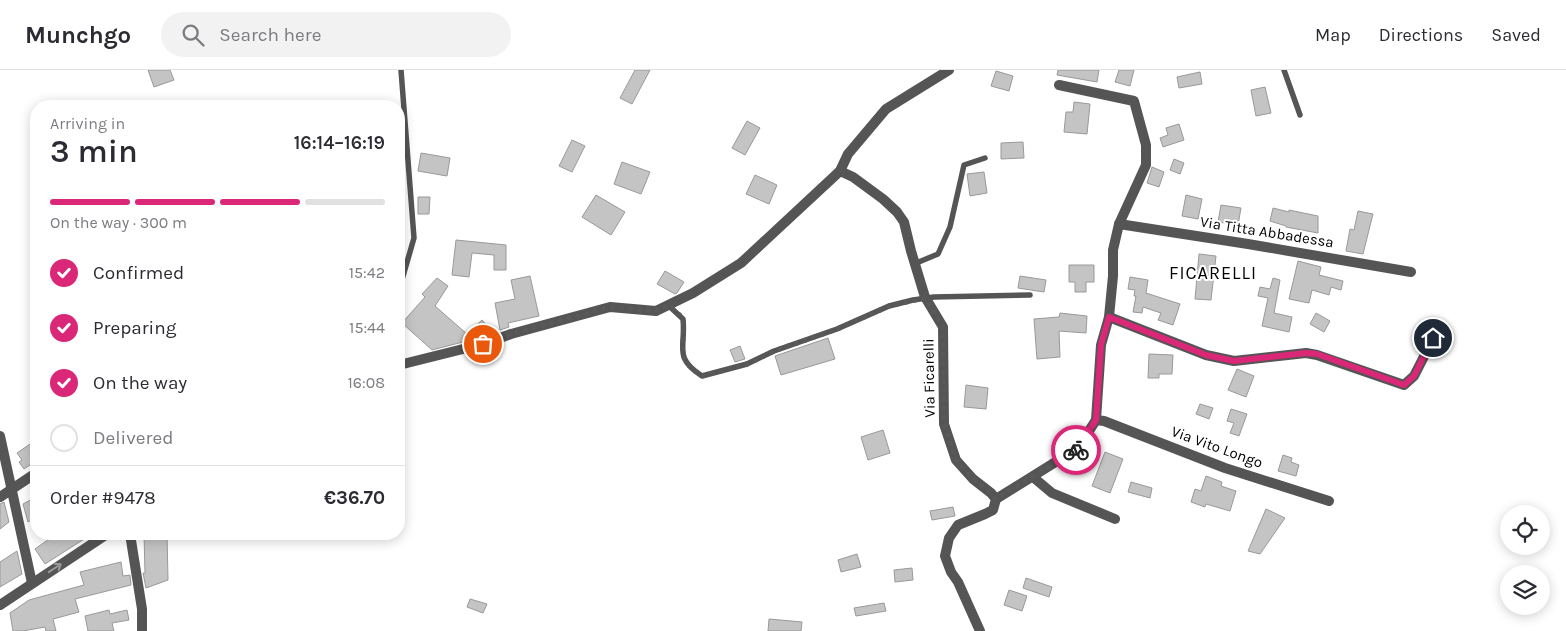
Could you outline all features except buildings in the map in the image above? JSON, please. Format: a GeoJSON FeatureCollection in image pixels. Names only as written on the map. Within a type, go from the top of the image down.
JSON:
{"type":"FeatureCollection","features":[{"type":"Feature","properties":{"kind":"street"},"geometry":{"type":"LineString","coordinates":[[405,364],[483,344],[511,334],[610,307],[656,311],[694,293],[741,263],[840,171],[848,154],[886,109],[949,70]]}},
{"type":"Feature","properties":{"kind":"street"},"geometry":{"type":"LineString","coordinates":[[980,631],[945,556],[949,538],[958,525],[993,510],[996,499],[1078,448],[1096,420],[1101,345],[1109,317],[1113,276],[1113,250],[1118,224],[1146,165],[1146,145],[1134,101],[1059,85]]}},
{"type":"Feature","properties":{"kind":"street","name":"Via Ficarelli"},"geometry":{"type":"LineString","coordinates":[[840,171],[868,188],[897,212],[904,222],[914,264],[925,298],[943,327],[944,424],[956,460],[973,479],[996,499]]}},
{"type":"Feature","properties":{"kind":"street","name":"Via Titta Abbadessa"},"geometry":{"type":"LineString","coordinates":[[1118,224],[1411,272]]}},
{"type":"Feature","properties":{"kind":"street"},"geometry":{"type":"LineString","coordinates":[[1109,317],[1206,355],[1234,361],[1306,353],[1317,354],[1404,385],[1414,376],[1433,338]]}},
{"type":"Feature","properties":{"kind":"street","name":"Via Vito Longo"},"geometry":{"type":"LineString","coordinates":[[1096,420],[1104,421],[1225,468],[1329,501]]}},
{"type":"Feature","properties":{"kind":"street"},"geometry":{"type":"LineString","coordinates":[[0,436],[32,583]]}},
{"type":"Feature","properties":{"kind":"street"},"geometry":{"type":"LineString","coordinates":[[0,497],[30,477]]}},
{"type":"Feature","properties":{"kind":"street"},"geometry":{"type":"LineString","coordinates":[[1034,477],[1052,493],[1115,519]]}},
{"type":"Feature","properties":{"kind":"street"},"geometry":{"type":"LineString","coordinates":[[0,605],[98,540]]}},
{"type":"Feature","properties":{"kind":"street"},"geometry":{"type":"LineString","coordinates":[[131,540],[142,609],[142,631]]}},
{"type":"Feature","properties":{"kind":"lane"},"geometry":{"type":"LineString","coordinates":[[401,70],[403,100]]}},
{"type":"Feature","properties":{"kind":"lane"},"geometry":{"type":"LineString","coordinates":[[1284,70],[1300,116]]}},
{"type":"Feature","properties":{"kind":"lane"},"geometry":{"type":"LineString","coordinates":[[405,144],[414,238],[405,269]]}},
{"type":"Feature","properties":{"kind":"lane"},"geometry":{"type":"LineString","coordinates":[[914,264],[938,254],[950,227],[964,165],[985,158]]}},
{"type":"Feature","properties":{"kind":"lane"},"geometry":{"type":"LineString","coordinates":[[668,305],[683,318],[682,356],[691,369],[702,376],[747,364],[774,351],[837,329],[889,306],[925,298],[1030,295]]}},
{"type":"Feature","properties":{"kind":"way so far"},"geometry":{"type":"LineString","coordinates":[[483,344],[511,334],[610,307],[656,311],[668,305],[683,318],[682,356],[691,369],[702,376],[747,364],[774,351],[837,329],[889,306],[925,298],[943,327],[944,424],[956,460],[973,479],[996,499],[1076,450]]}},
{"type":"Feature","properties":{"kind":"district","name":"FICARELLI"},"geometry":{"type":"Point","coordinates":[1213,273]}},
{"type":"Feature","properties":{"kind":"route"},"geometry":{"type":"LineString","coordinates":[[1076,450],[1096,420],[1101,345],[1109,317],[1206,355],[1234,361],[1306,353],[1317,354],[1404,385],[1414,376],[1433,338]]}}]}
